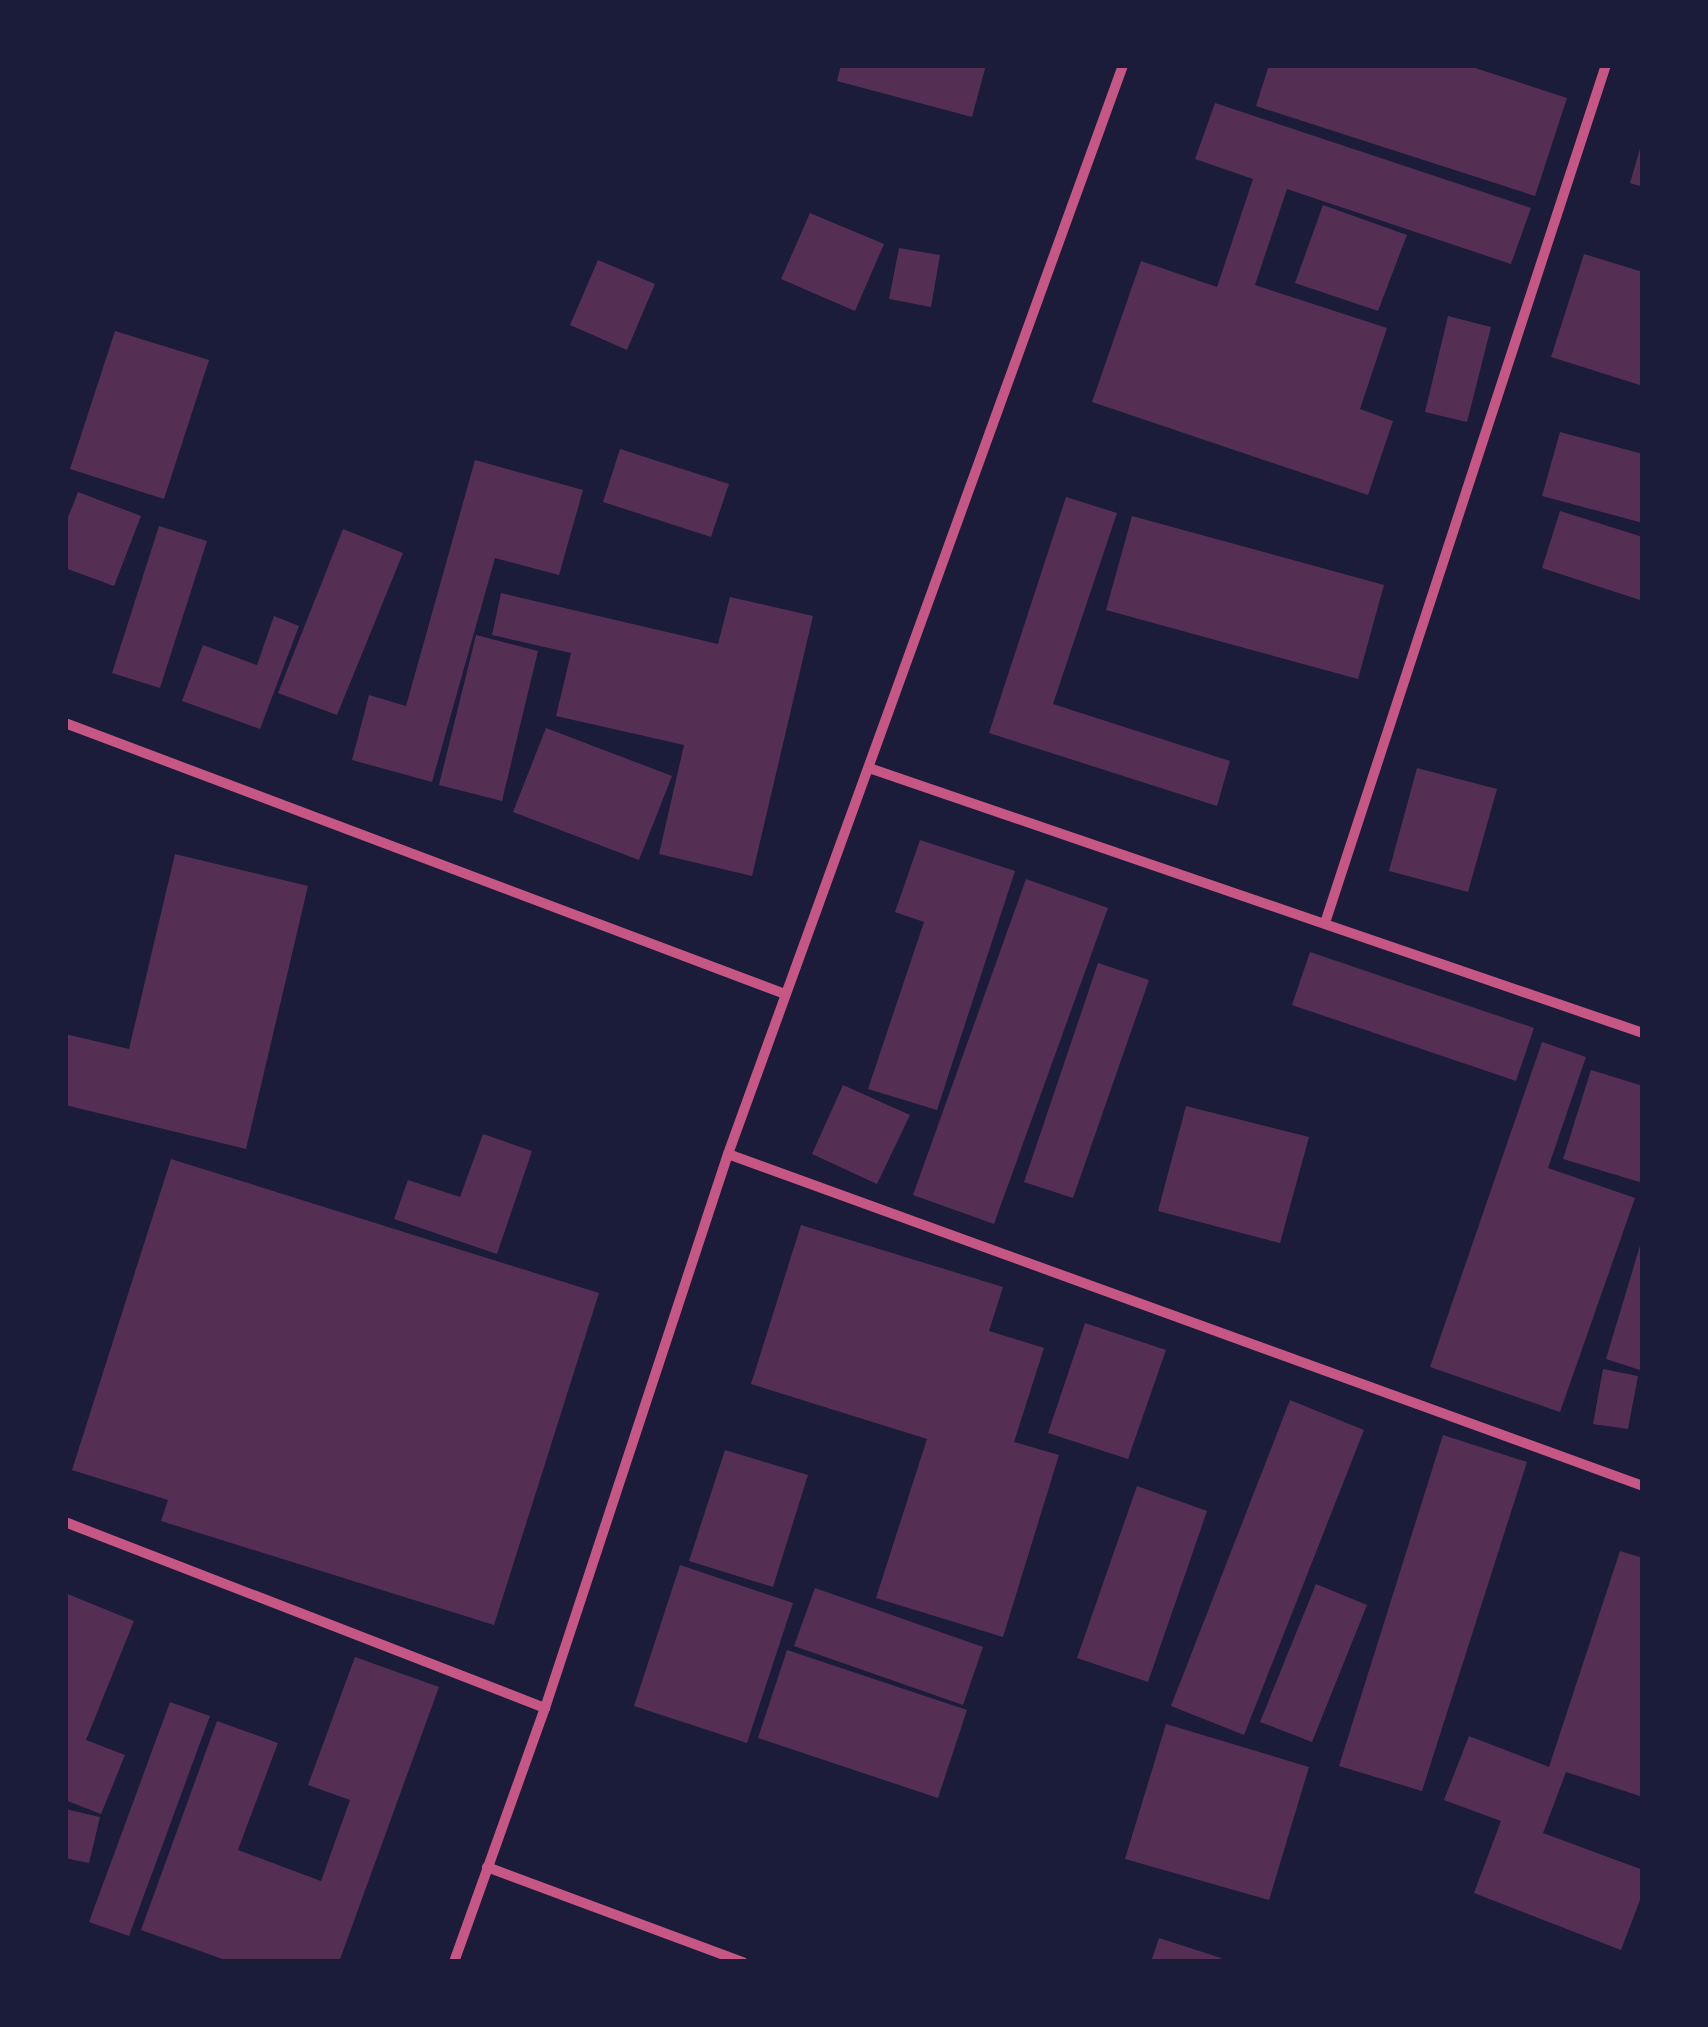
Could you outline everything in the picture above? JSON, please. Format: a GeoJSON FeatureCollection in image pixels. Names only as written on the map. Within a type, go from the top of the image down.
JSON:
{"type":"FeatureCollection","features":[{"type":"Feature","properties":{"kind":"street"},"geometry":{"type":"LineString","coordinates":[[454,1962],[546,1708],[728,1154],[1123,65]]}},
{"type":"Feature","properties":{"kind":"street"},"geometry":{"type":"LineString","coordinates":[[1324,923],[1606,65]]}},
{"type":"Feature","properties":{"kind":"street"},"geometry":{"type":"LineString","coordinates":[[65,724],[785,994]]}},
{"type":"Feature","properties":{"kind":"street"},"geometry":{"type":"LineString","coordinates":[[869,768],[1643,1033]]}},
{"type":"Feature","properties":{"kind":"street"},"geometry":{"type":"LineString","coordinates":[[728,1154],[1643,1486]]}},
{"type":"Feature","properties":{"kind":"street"},"geometry":{"type":"LineString","coordinates":[[65,1522],[546,1708]]}},
{"type":"Feature","properties":{"kind":"street"},"geometry":{"type":"LineString","coordinates":[[486,1867],[744,1962]]}},
{"type":"Feature","properties":{"kind":"building"},"geometry":{"type":"Polygon","coordinates":[[[841,65],[986,65],[972,117],[837,81],[841,65]]]}},
{"type":"Feature","properties":{"kind":"building"},"geometry":{"type":"Polygon","coordinates":[[[1269,65],[1466,65],[1567,98],[1535,196],[1256,106],[1269,65]]]}},
{"type":"Feature","properties":{"kind":"building"},"geometry":{"type":"Polygon","coordinates":[[[1215,103],[1531,208],[1511,264],[1287,189],[1255,285],[1387,328],[1360,409],[1393,421],[1368,495],[1092,402],[1141,261],[1217,287],[1253,179],[1195,159],[1215,103]]]}},
{"type":"Feature","properties":{"kind":"building"},"geometry":{"type":"Polygon","coordinates":[[[1643,142],[1643,187],[1630,183],[1643,142]]]}},
{"type":"Feature","properties":{"kind":"building"},"geometry":{"type":"Polygon","coordinates":[[[1323,205],[1407,235],[1378,311],[1295,283],[1323,205]]]}},
{"type":"Feature","properties":{"kind":"building"},"geometry":{"type":"Polygon","coordinates":[[[810,213],[884,244],[855,311],[781,279],[810,213]]]}},
{"type":"Feature","properties":{"kind":"building"},"geometry":{"type":"Polygon","coordinates":[[[899,248],[940,255],[931,307],[889,299],[899,248]]]}},
{"type":"Feature","properties":{"kind":"building"},"geometry":{"type":"Polygon","coordinates":[[[1584,254],[1643,272],[1643,386],[1551,357],[1584,254]]]}},
{"type":"Feature","properties":{"kind":"building"},"geometry":{"type":"Polygon","coordinates":[[[598,260],[655,284],[627,350],[570,325],[598,260]]]}},
{"type":"Feature","properties":{"kind":"building"},"geometry":{"type":"Polygon","coordinates":[[[1448,316],[1491,327],[1467,422],[1425,412],[1448,316]]]}},
{"type":"Feature","properties":{"kind":"building"},"geometry":{"type":"Polygon","coordinates":[[[115,331],[209,360],[164,499],[70,469],[115,331]]]}},
{"type":"Feature","properties":{"kind":"building"},"geometry":{"type":"Polygon","coordinates":[[[1560,432],[1643,454],[1643,523],[1542,496],[1560,432]]]}},
{"type":"Feature","properties":{"kind":"building"},"geometry":{"type":"Polygon","coordinates":[[[620,449],[729,484],[711,537],[603,502],[620,449]]]}},
{"type":"Feature","properties":{"kind":"building"},"geometry":{"type":"Polygon","coordinates":[[[475,460],[583,490],[559,575],[495,558],[432,782],[352,760],[369,695],[406,706],[475,460]]]}},
{"type":"Feature","properties":{"kind":"building"},"geometry":{"type":"Polygon","coordinates":[[[78,492],[141,516],[114,586],[65,568],[65,525],[78,492]]]}},
{"type":"Feature","properties":{"kind":"building"},"geometry":{"type":"Polygon","coordinates":[[[1066,497],[1117,513],[1053,704],[1230,761],[1217,806],[989,733],[1066,497]]]}},
{"type":"Feature","properties":{"kind":"building"},"geometry":{"type":"Polygon","coordinates":[[[1560,511],[1643,537],[1643,601],[1542,568],[1560,511]]]}},
{"type":"Feature","properties":{"kind":"building"},"geometry":{"type":"Polygon","coordinates":[[[1132,516],[1384,585],[1358,679],[1106,610],[1132,516]]]}},
{"type":"Feature","properties":{"kind":"building"},"geometry":{"type":"Polygon","coordinates":[[[159,526],[207,541],[160,688],[112,673],[159,526]]]}},
{"type":"Feature","properties":{"kind":"building"},"geometry":{"type":"Polygon","coordinates":[[[343,529],[403,553],[337,715],[278,693],[343,529]]]}},
{"type":"Feature","properties":{"kind":"building"},"geometry":{"type":"Polygon","coordinates":[[[501,593],[718,644],[730,597],[813,616],[752,876],[659,854],[684,745],[556,716],[571,653],[492,635],[501,593]]]}},
{"type":"Feature","properties":{"kind":"building"},"geometry":{"type":"Polygon","coordinates":[[[274,616],[299,626],[260,729],[182,701],[203,645],[257,665],[274,616]]]}},
{"type":"Feature","properties":{"kind":"building"},"geometry":{"type":"Polygon","coordinates":[[[476,635],[538,651],[502,801],[439,785],[476,635]]]}},
{"type":"Feature","properties":{"kind":"building"},"geometry":{"type":"Polygon","coordinates":[[[546,728],[672,776],[639,860],[513,812],[546,728]]]}},
{"type":"Feature","properties":{"kind":"building"},"geometry":{"type":"Polygon","coordinates":[[[1417,768],[1497,789],[1468,892],[1389,871],[1417,768]]]}},
{"type":"Feature","properties":{"kind":"building"},"geometry":{"type":"Polygon","coordinates":[[[920,840],[1015,871],[937,1110],[868,1089],[924,922],[895,912],[920,840]]]}},
{"type":"Feature","properties":{"kind":"building"},"geometry":{"type":"Polygon","coordinates":[[[175,854],[308,886],[246,1149],[65,1105],[65,1034],[129,1049],[175,854]]]}},
{"type":"Feature","properties":{"kind":"building"},"geometry":{"type":"Polygon","coordinates":[[[1026,879],[1108,908],[994,1224],[913,1195],[1026,879]]]}},
{"type":"Feature","properties":{"kind":"building"},"geometry":{"type":"Polygon","coordinates":[[[1310,952],[1534,1028],[1516,1081],[1292,1005],[1310,952]]]}},
{"type":"Feature","properties":{"kind":"building"},"geometry":{"type":"Polygon","coordinates":[[[1098,963],[1149,980],[1073,1198],[1024,1182],[1098,963]]]}},
{"type":"Feature","properties":{"kind":"building"},"geometry":{"type":"Polygon","coordinates":[[[1542,1042],[1586,1057],[1548,1168],[1635,1198],[1560,1412],[1430,1367],[1542,1042]]]}},
{"type":"Feature","properties":{"kind":"building"},"geometry":{"type":"Polygon","coordinates":[[[1591,1070],[1643,1086],[1643,1183],[1563,1159],[1591,1070]]]}},
{"type":"Feature","properties":{"kind":"building"},"geometry":{"type":"Polygon","coordinates":[[[843,1085],[910,1115],[877,1184],[812,1154],[843,1085]]]}},
{"type":"Feature","properties":{"kind":"building"},"geometry":{"type":"Polygon","coordinates":[[[1186,1106],[1309,1137],[1280,1243],[1158,1211],[1186,1106]]]}},
{"type":"Feature","properties":{"kind":"building"},"geometry":{"type":"Polygon","coordinates":[[[483,1134],[532,1151],[497,1254],[394,1219],[408,1180],[460,1197],[483,1134]]]}},
{"type":"Feature","properties":{"kind":"building"},"geometry":{"type":"Polygon","coordinates":[[[171,1159],[599,1293],[494,1625],[161,1521],[168,1500],[72,1470],[171,1159]]]}},
{"type":"Feature","properties":{"kind":"building"},"geometry":{"type":"Polygon","coordinates":[[[801,1225],[1003,1287],[989,1331],[1044,1348],[1014,1442],[1059,1455],[1003,1637],[876,1598],[927,1439],[751,1384],[801,1225]]]}},
{"type":"Feature","properties":{"kind":"building"},"geometry":{"type":"Polygon","coordinates":[[[1643,1239],[1643,1371],[1606,1359],[1643,1239]]]}},
{"type":"Feature","properties":{"kind":"building"},"geometry":{"type":"Polygon","coordinates":[[[1085,1323],[1166,1350],[1128,1459],[1048,1433],[1085,1323]]]}},
{"type":"Feature","properties":{"kind":"building"},"geometry":{"type":"Polygon","coordinates":[[[1603,1369],[1638,1376],[1628,1429],[1593,1424],[1603,1369]]]}},
{"type":"Feature","properties":{"kind":"building"},"geometry":{"type":"Polygon","coordinates":[[[1290,1400],[1364,1430],[1244,1735],[1171,1706],[1290,1400]]]}},
{"type":"Feature","properties":{"kind":"building"},"geometry":{"type":"Polygon","coordinates":[[[1443,1435],[1527,1462],[1422,1791],[1339,1766],[1443,1435]]]}},
{"type":"Feature","properties":{"kind":"building"},"geometry":{"type":"Polygon","coordinates":[[[725,1450],[808,1475],[773,1587],[689,1561],[725,1450]]]}},
{"type":"Feature","properties":{"kind":"building"},"geometry":{"type":"Polygon","coordinates":[[[1137,1486],[1207,1511],[1148,1682],[1077,1658],[1137,1486]]]}},
{"type":"Feature","properties":{"kind":"building"},"geometry":{"type":"Polygon","coordinates":[[[1620,1551],[1643,1558],[1643,1797],[1566,1772],[1543,1833],[1643,1870],[1643,1892],[1621,1950],[1474,1893],[1501,1821],[1444,1800],[1469,1736],[1549,1767],[1620,1551]]]}},
{"type":"Feature","properties":{"kind":"building"},"geometry":{"type":"Polygon","coordinates":[[[680,1565],[793,1603],[747,1743],[634,1706],[680,1565]]]}},
{"type":"Feature","properties":{"kind":"building"},"geometry":{"type":"Polygon","coordinates":[[[1316,1584],[1367,1605],[1312,1742],[1260,1722],[1316,1584]]]}},
{"type":"Feature","properties":{"kind":"building"},"geometry":{"type":"Polygon","coordinates":[[[815,1588],[983,1647],[963,1705],[794,1646],[815,1588]]]}},
{"type":"Feature","properties":{"kind":"building"},"geometry":{"type":"Polygon","coordinates":[[[65,1593],[134,1621],[86,1740],[125,1755],[101,1814],[65,1800],[65,1593]]]}},
{"type":"Feature","properties":{"kind":"building"},"geometry":{"type":"Polygon","coordinates":[[[787,1650],[967,1710],[938,1798],[758,1738],[787,1650]]]}},
{"type":"Feature","properties":{"kind":"building"},"geometry":{"type":"Polygon","coordinates":[[[355,1657],[439,1687],[339,1962],[231,1962],[141,1930],[217,1721],[278,1743],[238,1850],[321,1881],[350,1800],[308,1785],[355,1657]]]}},
{"type":"Feature","properties":{"kind":"building"},"geometry":{"type":"Polygon","coordinates":[[[170,1702],[210,1716],[129,1936],[89,1922],[170,1702]]]}},
{"type":"Feature","properties":{"kind":"building"},"geometry":{"type":"Polygon","coordinates":[[[1166,1724],[1309,1767],[1269,1900],[1125,1859],[1166,1724]]]}},
{"type":"Feature","properties":{"kind":"building"},"geometry":{"type":"Polygon","coordinates":[[[65,1809],[100,1817],[89,1863],[65,1858],[65,1809]]]}},
{"type":"Feature","properties":{"kind":"building"},"geometry":{"type":"Polygon","coordinates":[[[1159,1938],[1221,1958],[1220,1962],[1151,1962],[1159,1938]]]}}]}
